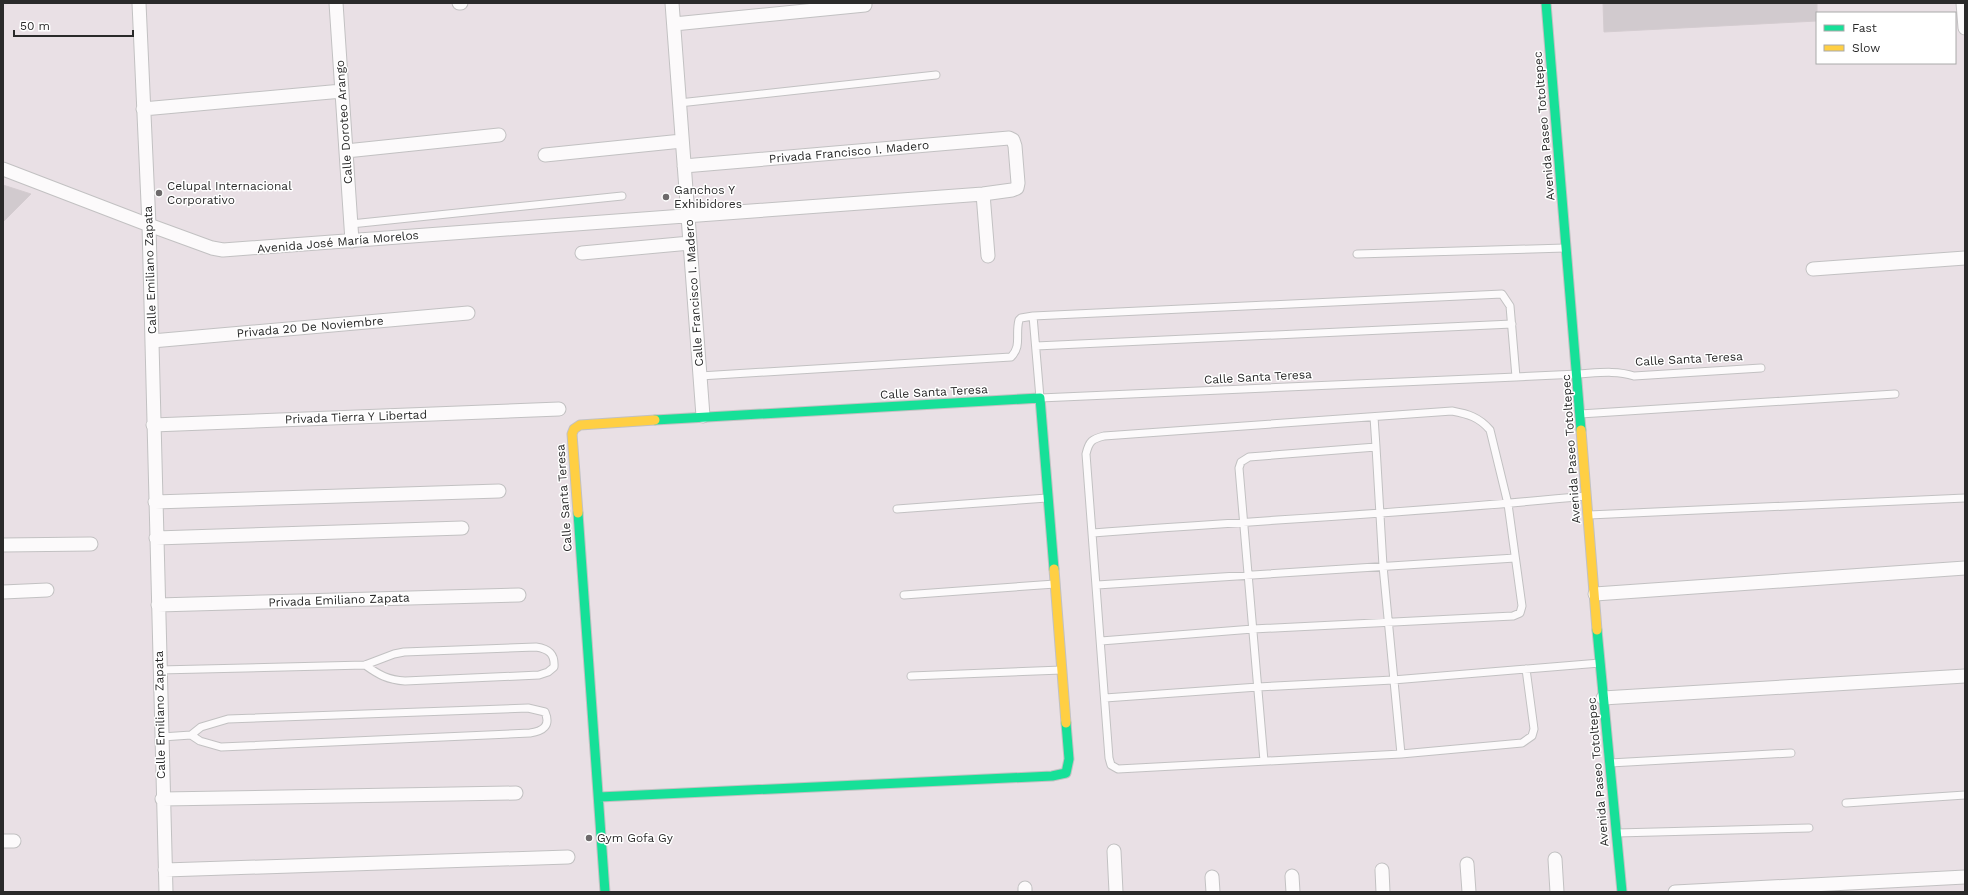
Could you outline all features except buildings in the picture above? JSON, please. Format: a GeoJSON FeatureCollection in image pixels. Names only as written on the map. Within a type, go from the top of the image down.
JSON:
{"type":"FeatureCollection","features":[{"type":"Feature","properties":{"kind":"street","name":"Calle Emiliano Zapata"},"geometry":{"type":"LineString","coordinates":[[139,3],[149,225],[159,670],[162,737],[162,799],[166,892]]}},
{"type":"Feature","properties":{"kind":"street","name":"Calle Doroteo Arango"},"geometry":{"type":"LineString","coordinates":[[336,3],[352,241]]}},
{"type":"Feature","properties":{"kind":"street","name":"Calle Francisco I. Madero"},"geometry":{"type":"LineString","coordinates":[[672,3],[703,416]]}},
{"type":"Feature","properties":{"kind":"street","name":"Avenida Paseo Totoltepec"},"geometry":{"type":"LineString","coordinates":[[1546,3],[1578,374],[1600,663],[1622,892]]}},
{"type":"Feature","properties":{"kind":"street"},"geometry":{"type":"LineString","coordinates":[[1963,3],[1965,28]]}},
{"type":"Feature","properties":{"kind":"street"},"geometry":{"type":"LineString","coordinates":[[674,24],[865,5]]}},
{"type":"Feature","properties":{"kind":"street"},"geometry":{"type":"LineString","coordinates":[[143,109],[342,91]]}},
{"type":"Feature","properties":{"kind":"street"},"geometry":{"type":"LineString","coordinates":[[346,151],[499,135]]}},
{"type":"Feature","properties":{"kind":"street","name":"Privada Francisco I. Madero"},"geometry":{"type":"LineString","coordinates":[[684,166],[1008,138],[1014,140]]}},
{"type":"Feature","properties":{"kind":"street","name":"Avenida José María Morelos"},"geometry":{"type":"LineString","coordinates":[[3,169],[149,225],[212,248],[223,250],[983,194],[1012,190],[1017,188],[1014,140]]}},
{"type":"Feature","properties":{"kind":"street"},"geometry":{"type":"LineString","coordinates":[[545,155],[682,141]]}},
{"type":"Feature","properties":{"kind":"street"},"geometry":{"type":"LineString","coordinates":[[983,194],[988,256]]}},
{"type":"Feature","properties":{"kind":"street"},"geometry":{"type":"LineString","coordinates":[[582,254],[690,243]]}},
{"type":"Feature","properties":{"kind":"street"},"geometry":{"type":"LineString","coordinates":[[1812,269],[1965,258]]}},
{"type":"Feature","properties":{"kind":"street","name":"Privada 20 De Noviembre"},"geometry":{"type":"LineString","coordinates":[[152,342],[468,312]]}},
{"type":"Feature","properties":{"kind":"street"},"geometry":{"type":"LineString","coordinates":[[598,797],[1052,776],[1066,773],[1069,759],[1040,398]]}},
{"type":"Feature","properties":{"kind":"street","name":"Calle Santa Teresa"},"geometry":{"type":"LineString","coordinates":[[606,892],[572,434],[574,429],[580,425],[703,416],[1040,398]]}},
{"type":"Feature","properties":{"kind":"street","name":"Privada Tierra Y Libertad"},"geometry":{"type":"LineString","coordinates":[[153,425],[559,409]]}},
{"type":"Feature","properties":{"kind":"street"},"geometry":{"type":"LineString","coordinates":[[155,502],[500,491]]}},
{"type":"Feature","properties":{"kind":"street"},"geometry":{"type":"LineString","coordinates":[[156,538],[462,528]]}},
{"type":"Feature","properties":{"kind":"street"},"geometry":{"type":"LineString","coordinates":[[3,545],[91,544]]}},
{"type":"Feature","properties":{"kind":"street"},"geometry":{"type":"LineString","coordinates":[[1595,594],[1965,568]]}},
{"type":"Feature","properties":{"kind":"street"},"geometry":{"type":"LineString","coordinates":[[3,592],[47,590]]}},
{"type":"Feature","properties":{"kind":"street","name":"Privada Emiliano Zapata"},"geometry":{"type":"LineString","coordinates":[[158,605],[519,595]]}},
{"type":"Feature","properties":{"kind":"street"},"geometry":{"type":"LineString","coordinates":[[1603,698],[1965,676]]}},
{"type":"Feature","properties":{"kind":"street"},"geometry":{"type":"LineString","coordinates":[[162,799],[516,793]]}},
{"type":"Feature","properties":{"kind":"street"},"geometry":{"type":"LineString","coordinates":[[1114,852],[1116,892]]}},
{"type":"Feature","properties":{"kind":"street"},"geometry":{"type":"LineString","coordinates":[[165,870],[568,857]]}},
{"type":"Feature","properties":{"kind":"street"},"geometry":{"type":"LineString","coordinates":[[1555,859],[1557,892]]}},
{"type":"Feature","properties":{"kind":"street"},"geometry":{"type":"LineString","coordinates":[[1467,864],[1469,892]]}},
{"type":"Feature","properties":{"kind":"street"},"geometry":{"type":"LineString","coordinates":[[1382,870],[1383,892]]}},
{"type":"Feature","properties":{"kind":"street"},"geometry":{"type":"LineString","coordinates":[[1292,876],[1294,892]]}},
{"type":"Feature","properties":{"kind":"street"},"geometry":{"type":"LineString","coordinates":[[1676,892],[1965,877]]}},
{"type":"Feature","properties":{"kind":"street"},"geometry":{"type":"LineString","coordinates":[[1212,878],[1213,892]]}},
{"type":"Feature","properties":{"kind":"lane"},"geometry":{"type":"LineString","coordinates":[[679,103],[936,75]]}},
{"type":"Feature","properties":{"kind":"lane"},"geometry":{"type":"LineString","coordinates":[[350,224],[622,196]]}},
{"type":"Feature","properties":{"kind":"lane"},"geometry":{"type":"LineString","coordinates":[[1357,254],[1567,248]]}},
{"type":"Feature","properties":{"kind":"lane"},"geometry":{"type":"LineString","coordinates":[[700,376],[1011,357],[1016,352],[1019,345],[1019,320],[1021,318],[1033,316],[1502,294],[1510,306],[1516,377]]}},
{"type":"Feature","properties":{"kind":"lane"},"geometry":{"type":"LineString","coordinates":[[1033,316],[1040,398]]}},
{"type":"Feature","properties":{"kind":"lane"},"geometry":{"type":"LineString","coordinates":[[1036,346],[1512,324]]}},
{"type":"Feature","properties":{"kind":"lane","name":"Calle Santa Teresa"},"geometry":{"type":"LineString","coordinates":[[1040,398],[1622,372],[1634,376],[1761,368]]}},
{"type":"Feature","properties":{"kind":"lane"},"geometry":{"type":"LineString","coordinates":[[1580,414],[1896,394]]}},
{"type":"Feature","properties":{"kind":"lane"},"geometry":{"type":"LineString","coordinates":[[1101,641],[1253,629],[1513,616],[1520,613],[1522,606],[1508,504],[1490,430],[1482,421],[1469,414],[1452,411],[1104,436],[1093,439],[1088,444],[1086,454],[1109,758],[1111,765],[1118,769],[1401,754],[1522,743],[1528,741],[1532,736],[1534,729],[1526,669]]}},
{"type":"Feature","properties":{"kind":"lane"},"geometry":{"type":"LineString","coordinates":[[1374,417],[1383,566],[1401,754]]}},
{"type":"Feature","properties":{"kind":"lane"},"geometry":{"type":"LineString","coordinates":[[1264,761],[1243,521],[1239,468],[1241,462],[1249,457],[1376,447]]}},
{"type":"Feature","properties":{"kind":"lane"},"geometry":{"type":"LineString","coordinates":[[1093,533],[1243,521],[1508,504],[1587,496]]}},
{"type":"Feature","properties":{"kind":"lane"},"geometry":{"type":"LineString","coordinates":[[897,509],[1049,498]]}},
{"type":"Feature","properties":{"kind":"lane"},"geometry":{"type":"LineString","coordinates":[[1588,515],[1965,498]]}},
{"type":"Feature","properties":{"kind":"lane"},"geometry":{"type":"LineString","coordinates":[[1097,585],[1515,558]]}},
{"type":"Feature","properties":{"kind":"lane"},"geometry":{"type":"LineString","coordinates":[[904,595],[1055,584]]}},
{"type":"Feature","properties":{"kind":"lane"},"geometry":{"type":"LineString","coordinates":[[159,670],[365,665],[394,654],[404,652],[536,647],[545,648],[551,652],[554,660],[554,667],[548,672],[539,675],[405,681],[381,677],[365,665]]}},
{"type":"Feature","properties":{"kind":"lane"},"geometry":{"type":"LineString","coordinates":[[1105,698],[1258,687],[1393,680],[1600,663]]}},
{"type":"Feature","properties":{"kind":"lane"},"geometry":{"type":"LineString","coordinates":[[911,676],[1062,670]]}},
{"type":"Feature","properties":{"kind":"lane"},"geometry":{"type":"LineString","coordinates":[[162,737],[191,735],[201,727],[228,719],[528,708],[545,712],[548,718],[541,731],[530,733],[221,747],[200,741],[191,735]]}},
{"type":"Feature","properties":{"kind":"lane"},"geometry":{"type":"LineString","coordinates":[[1610,764],[1791,753]]}},
{"type":"Feature","properties":{"kind":"lane"},"geometry":{"type":"LineString","coordinates":[[1846,802],[1965,795]]}},
{"type":"Feature","properties":{"kind":"lane"},"geometry":{"type":"LineString","coordinates":[[1616,833],[1809,828]]}},
{"type":"Feature","properties":{"kind":"traffic: fast"},"geometry":{"type":"LineString","coordinates":[[1546,3],[1581,430]]}},
{"type":"Feature","properties":{"kind":"traffic: fast"},"geometry":{"type":"LineString","coordinates":[[655,420],[1040,398],[1054,569]]}},
{"type":"Feature","properties":{"kind":"traffic: fast"},"geometry":{"type":"LineString","coordinates":[[578,513],[605,892]]}},
{"type":"Feature","properties":{"kind":"traffic: fast"},"geometry":{"type":"LineString","coordinates":[[1597,630],[1622,892]]}},
{"type":"Feature","properties":{"kind":"traffic: fast"},"geometry":{"type":"LineString","coordinates":[[599,797],[1052,776],[1066,773],[1069,759],[1066,723]]}},
{"type":"Feature","properties":{"kind":"traffic: slow"},"geometry":{"type":"LineString","coordinates":[[578,513],[572,434],[574,429],[580,425],[655,420]]}},
{"type":"Feature","properties":{"kind":"traffic: slow"},"geometry":{"type":"LineString","coordinates":[[1581,430],[1597,630]]}},
{"type":"Feature","properties":{"kind":"traffic: slow"},"geometry":{"type":"LineString","coordinates":[[1054,569],[1066,723]]}},
{"type":"Feature","properties":{"kind":"place","name":"Celupal Internacional Corporativo"},"geometry":{"type":"Point","coordinates":[159,193]}},
{"type":"Feature","properties":{"kind":"place","name":"Ganchos Y Exhibidores"},"geometry":{"type":"Point","coordinates":[666,197]}},
{"type":"Feature","properties":{"kind":"place","name":"Gym Gofa Gy"},"geometry":{"type":"Point","coordinates":[589,838]}}]}
